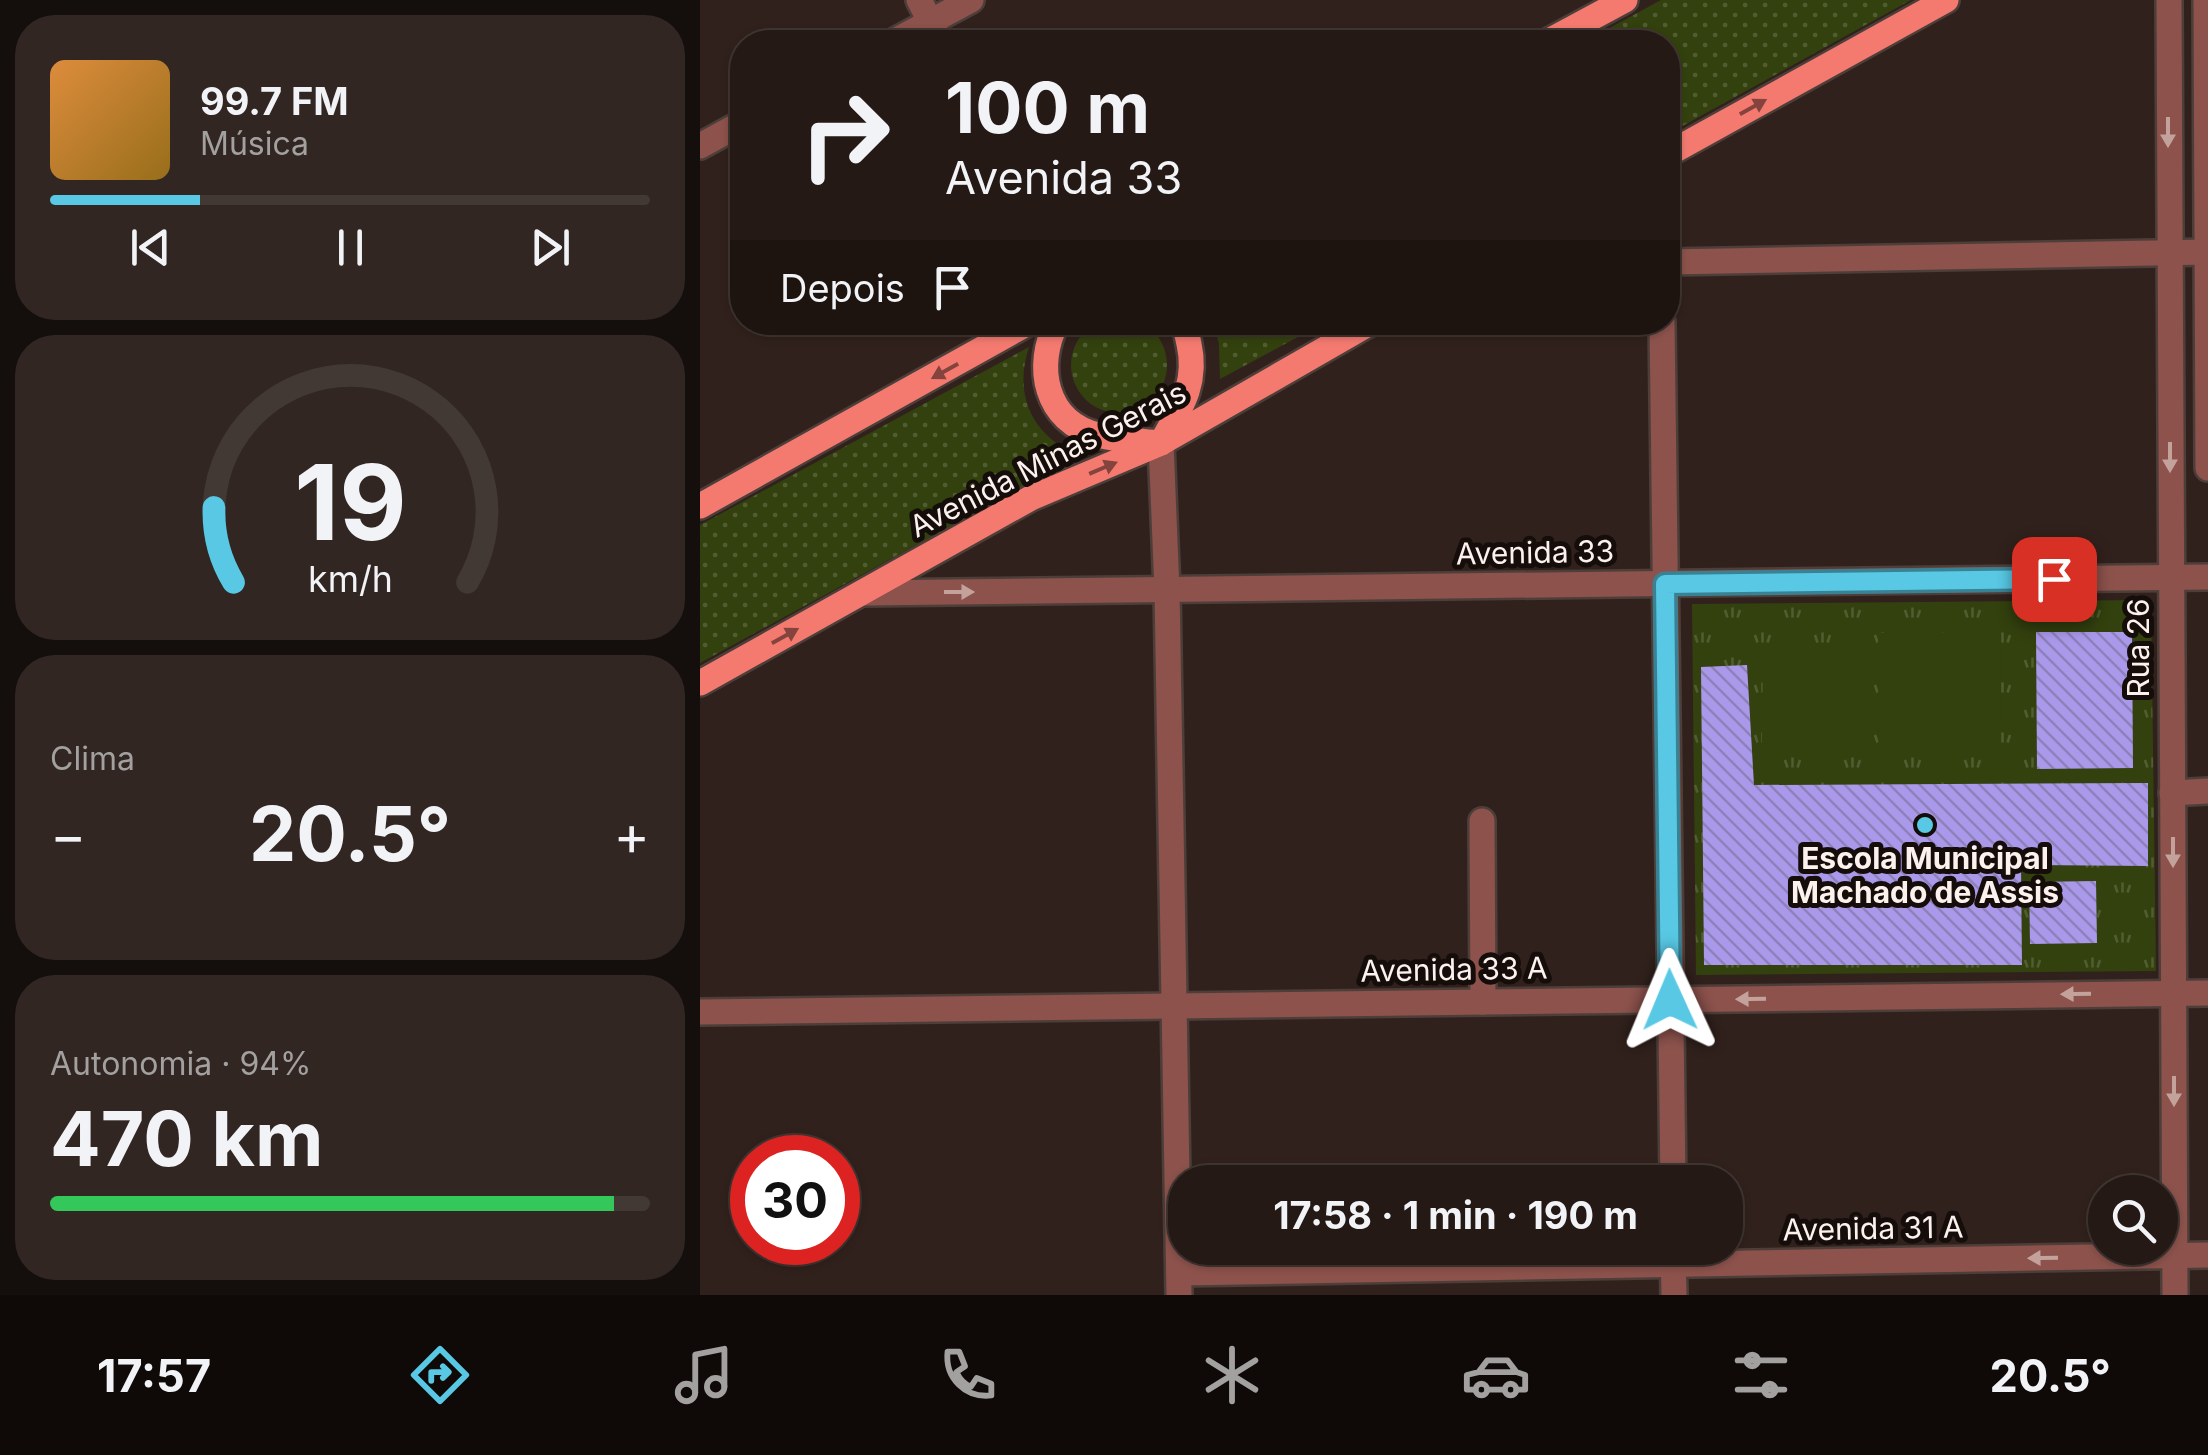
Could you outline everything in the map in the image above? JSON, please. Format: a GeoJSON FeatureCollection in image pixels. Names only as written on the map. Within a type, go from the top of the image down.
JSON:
{"type":"FeatureCollection","features":[{"type":"Feature","properties":{"kind":"main road"},"geometry":{"type":"LineString","coordinates":[[1569,30],[1625,0]]}},
{"type":"Feature","properties":{"kind":"main road"},"geometry":{"type":"LineString","coordinates":[[1680,147],[1946,0]]}},
{"type":"Feature","properties":{"kind":"main road"},"geometry":{"type":"LineString","coordinates":[[700,506],[1007,335]]}},
{"type":"Feature","properties":{"kind":"main road"},"geometry":{"type":"LineString","coordinates":[[1050,335],[1044,372],[1052,399],[1070,422],[1096,435],[1160,443],[1182,405],[1194,367],[1187,335]]}},
{"type":"Feature","properties":{"kind":"main road","name":"Avenida Minas Gerais"},"geometry":{"type":"LineString","coordinates":[[700,684],[1031,498],[1160,443],[1349,335]]}},
{"type":"Feature","properties":{"kind":"street"},"geometry":{"type":"LineString","coordinates":[[930,22],[971,0]]}},
{"type":"Feature","properties":{"kind":"street","name":"Rua 26"},"geometry":{"type":"LineString","coordinates":[[2169,0],[2175,1175]]}},
{"type":"Feature","properties":{"kind":"street"},"geometry":{"type":"LineString","coordinates":[[2206,0],[2208,468]]}},
{"type":"Feature","properties":{"kind":"street"},"geometry":{"type":"LineString","coordinates":[[2169,71],[2204,70]]}},
{"type":"Feature","properties":{"kind":"street"},"geometry":{"type":"LineString","coordinates":[[700,146],[730,130]]}},
{"type":"Feature","properties":{"kind":"street"},"geometry":{"type":"LineString","coordinates":[[1680,262],[2207,252]]}},
{"type":"Feature","properties":{"kind":"street"},"geometry":{"type":"LineString","coordinates":[[1662,335],[1672,1165]]}},
{"type":"Feature","properties":{"kind":"street"},"geometry":{"type":"LineString","coordinates":[[1160,443],[1179,1284]]}},
{"type":"Feature","properties":{"kind":"street","name":"Avenida 33"},"geometry":{"type":"LineString","coordinates":[[862,593],[2208,577]]}},
{"type":"Feature","properties":{"kind":"street"},"geometry":{"type":"LineString","coordinates":[[2172,792],[2208,791]]}},
{"type":"Feature","properties":{"kind":"street"},"geometry":{"type":"LineString","coordinates":[[1482,821],[1483,1002]]}},
{"type":"Feature","properties":{"kind":"street","name":"Avenida 33 A"},"geometry":{"type":"LineString","coordinates":[[700,1012],[2208,992]]}},
{"type":"Feature","properties":{"kind":"street","name":"Avenida 31 A"},"geometry":{"type":"LineString","coordinates":[[2178,1256],[2208,1255]]}},
{"type":"Feature","properties":{"kind":"street","name":"Avenida 31 A"},"geometry":{"type":"LineString","coordinates":[[1743,1256],[2088,1256]]}},
{"type":"Feature","properties":{"kind":"street","name":"Avenida 31 A"},"geometry":{"type":"LineString","coordinates":[[1179,1284],[1514,1265]]}},
{"type":"Feature","properties":{"kind":"street"},"geometry":{"type":"LineString","coordinates":[[1673,1265],[1674,1295]]}},
{"type":"Feature","properties":{"kind":"street","name":"Rua 26"},"geometry":{"type":"LineString","coordinates":[[2175,1265],[2176,1295]]}},
{"type":"Feature","properties":{"kind":"green space"},"geometry":{"type":"Polygon","coordinates":[[[1661,0],[1911,0],[1680,127],[1680,30],[1606,30],[1661,0]]]}},
{"type":"Feature","properties":{"kind":"green space"},"geometry":{"type":"Polygon","coordinates":[[[1082,335],[1156,335],[1166,356],[1166,374],[1159,391],[1145,405],[1128,412],[1110,412],[1093,405],[1079,391],[1072,374],[1072,356],[1082,335]]]}},
{"type":"Feature","properties":{"kind":"green space"},"geometry":{"type":"Polygon","coordinates":[[[1216,335],[1302,335],[1220,379],[1216,335]]]}},
{"type":"Feature","properties":{"kind":"green space"},"geometry":{"type":"Polygon","coordinates":[[[1029,347],[1023,381],[1030,412],[1049,437],[1079,456],[700,663],[700,525],[1029,347]]]}},
{"type":"Feature","properties":{"kind":"green space"},"geometry":{"type":"Polygon","coordinates":[[[2151,600],[2156,971],[1696,975],[1692,604],[2151,600]]]}},
{"type":"Feature","properties":{"kind":"green space"},"geometry":{"type":"Polygon","coordinates":[[[2000,632],[2001,756],[1879,757],[1878,633],[2000,632]]]}},
{"type":"Feature","properties":{"kind":"green space"},"geometry":{"type":"Polygon","coordinates":[[[1763,657],[1867,657],[1866,744],[1762,743],[1763,657]]]}},
{"type":"Feature","properties":{"kind":"building"},"geometry":{"type":"Polygon","coordinates":[[[2036,632],[2132,632],[2133,768],[2037,769],[2036,632]]]}},
{"type":"Feature","properties":{"kind":"building","name":"Escola Municipal Machado de Assis"},"geometry":{"type":"Polygon","coordinates":[[[1747,665],[1754,785],[2148,783],[2148,866],[2021,865],[2022,965],[1704,965],[1701,667],[1747,665]]]}},
{"type":"Feature","properties":{"kind":"building"},"geometry":{"type":"Polygon","coordinates":[[[2096,881],[2097,943],[2030,944],[2029,882],[2096,881]]]}},
{"type":"Feature","properties":{"kind":"place","name":"Escola Municipal Machado de Assis"},"geometry":{"type":"Point","coordinates":[1925,825]}},
{"type":"Feature","properties":{"kind":"route"},"geometry":{"type":"LineString","coordinates":[[1670,1000],[1665,584],[2054,579]]}}]}
